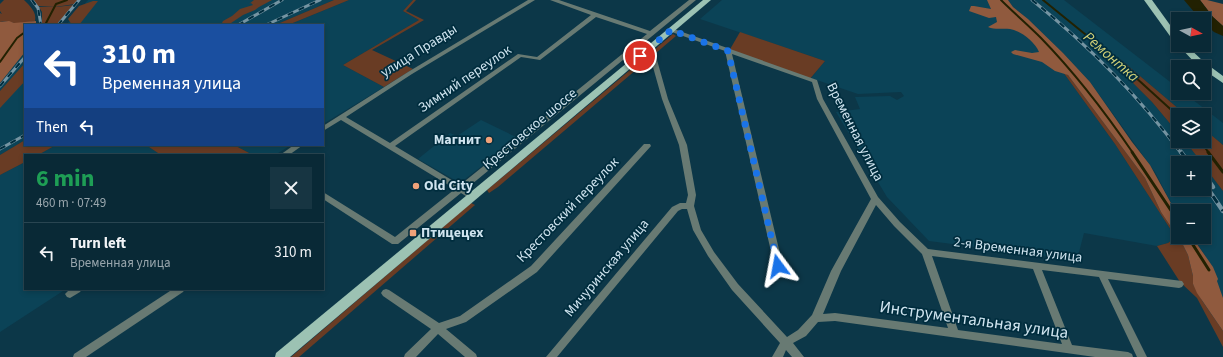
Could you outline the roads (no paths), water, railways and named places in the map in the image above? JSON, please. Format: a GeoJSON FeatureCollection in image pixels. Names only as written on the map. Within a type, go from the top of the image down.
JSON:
{"type":"FeatureCollection","features":[{"type":"Feature","properties":{"kind":"main road","name":"Крестовское шоссе"},"geometry":{"type":"LineString","coordinates":[[281,357],[707,0]]}},
{"type":"Feature","properties":{"kind":"main road"},"geometry":{"type":"LineString","coordinates":[[1148,0],[1171,31]]}},
{"type":"Feature","properties":{"kind":"main road"},"geometry":{"type":"LineString","coordinates":[[1189,52],[1201,64],[1223,80]]}},
{"type":"Feature","properties":{"kind":"street","name":"улица Правды"},"geometry":{"type":"LineString","coordinates":[[324,128],[416,69],[532,0]]}},
{"type":"Feature","properties":{"kind":"street"},"geometry":{"type":"LineString","coordinates":[[553,0],[652,34]]}},
{"type":"Feature","properties":{"kind":"street"},"geometry":{"type":"LineString","coordinates":[[324,196],[395,242],[652,34],[690,0]]}},
{"type":"Feature","properties":{"kind":"street","name":"Зимний переулок"},"geometry":{"type":"LineString","coordinates":[[389,147],[500,67],[520,55],[538,59],[594,15]]}},
{"type":"Feature","properties":{"kind":"street","name":"Временная улица"},"geometry":{"type":"LineString","coordinates":[[671,30],[815,81],[820,99],[875,199],[836,271],[816,318],[802,333],[786,342]]}},
{"type":"Feature","properties":{"kind":"street"},"geometry":{"type":"LineString","coordinates":[[728,51],[778,266]]}},
{"type":"Feature","properties":{"kind":"street"},"geometry":{"type":"LineString","coordinates":[[654,60],[665,99],[683,145],[692,195],[690,206],[697,230],[711,254],[735,287],[799,357]]}},
{"type":"Feature","properties":{"kind":"street"},"geometry":{"type":"LineString","coordinates":[[341,117],[472,196]]}},
{"type":"Feature","properties":{"kind":"street"},"geometry":{"type":"LineString","coordinates":[[286,154],[298,146]]}},
{"type":"Feature","properties":{"kind":"street","name":"Крестовский переулок"},"geometry":{"type":"LineString","coordinates":[[409,357],[438,328],[463,319],[534,269],[647,146]]}},
{"type":"Feature","properties":{"kind":"street"},"geometry":{"type":"LineString","coordinates":[[875,199],[897,224],[926,252],[955,334]]}},
{"type":"Feature","properties":{"kind":"street","name":"Мичуринская улица"},"geometry":{"type":"LineString","coordinates":[[551,357],[676,209],[680,206],[690,206]]}},
{"type":"Feature","properties":{"kind":"street","name":"2-я Временная улица"},"geometry":{"type":"LineString","coordinates":[[926,252],[1179,284]]}},
{"type":"Feature","properties":{"kind":"street"},"geometry":{"type":"LineString","coordinates":[[1036,266],[1069,349]]}},
{"type":"Feature","properties":{"kind":"street"},"geometry":{"type":"LineString","coordinates":[[1102,275],[1142,357]]}},
{"type":"Feature","properties":{"kind":"street"},"geometry":{"type":"LineString","coordinates":[[78,357],[178,290]]}},
{"type":"Feature","properties":{"kind":"street"},"geometry":{"type":"LineString","coordinates":[[386,293],[438,328],[472,357]]}},
{"type":"Feature","properties":{"kind":"street","name":"Инструментальная улица"},"geometry":{"type":"LineString","coordinates":[[816,318],[835,318],[1128,357]]}},
{"type":"Feature","properties":{"kind":"street"},"geometry":{"type":"LineString","coordinates":[[777,357],[786,342]]}},
{"type":"Feature","properties":{"kind":"waterway"},"geometry":{"type":"LineString","coordinates":[[46,24],[56,4],[67,0]]}},
{"type":"Feature","properties":{"kind":"waterway"},"geometry":{"type":"LineString","coordinates":[[1001,0],[1041,38],[1066,65],[1101,108],[1133,153]]}},
{"type":"Feature","properties":{"kind":"waterway","name":"Ремонтка"},"geometry":{"type":"LineString","coordinates":[[1043,0],[1112,56],[1171,110]]}},
{"type":"Feature","properties":{"kind":"waterway"},"geometry":{"type":"LineString","coordinates":[[0,62],[17,38],[24,33]]}},
{"type":"Feature","properties":{"kind":"waterway","name":"Ремонтка"},"geometry":{"type":"LineString","coordinates":[[1205,148],[1209,153]]}},
{"type":"Feature","properties":{"kind":"waterway"},"geometry":{"type":"LineString","coordinates":[[1132,152],[1171,210]]}},
{"type":"Feature","properties":{"kind":"waterway","name":"Ремонтка"},"geometry":{"type":"LineString","coordinates":[[1208,152],[1223,172]]}},
{"type":"Feature","properties":{"kind":"waterway"},"geometry":{"type":"LineString","coordinates":[[1192,244],[1209,270]]}},
{"type":"Feature","properties":{"kind":"railway"},"geometry":{"type":"LineString","coordinates":[[32,0],[38,8],[41,24]]}},
{"type":"Feature","properties":{"kind":"railway"},"geometry":{"type":"LineString","coordinates":[[59,24],[79,0]]}},
{"type":"Feature","properties":{"kind":"railway"},"geometry":{"type":"LineString","coordinates":[[240,24],[282,0]]}},
{"type":"Feature","properties":{"kind":"railway"},"geometry":{"type":"LineString","coordinates":[[268,24],[320,0]]}},
{"type":"Feature","properties":{"kind":"railway"},"geometry":{"type":"LineString","coordinates":[[1032,0],[1073,35],[1130,91],[1181,153]]}},
{"type":"Feature","properties":{"kind":"railway"},"geometry":{"type":"LineString","coordinates":[[0,86],[24,58]]}},
{"type":"Feature","properties":{"kind":"railway"},"geometry":{"type":"LineString","coordinates":[[0,149],[24,136]]}},
{"type":"Feature","properties":{"kind":"railway"},"geometry":{"type":"LineString","coordinates":[[1181,152],[1184,156]]}},
{"type":"Feature","properties":{"kind":"railway"},"geometry":{"type":"LineString","coordinates":[[1211,193],[1223,211]]}},
{"type":"Feature","properties":{"kind":"place","name":"Магнит"},"geometry":{"type":"Point","coordinates":[489,140]}},
{"type":"Feature","properties":{"kind":"place","name":"Old City"},"geometry":{"type":"Point","coordinates":[416,186]}},
{"type":"Feature","properties":{"kind":"place","name":"Птицецех"},"geometry":{"type":"Point","coordinates":[413,233]}}]}
